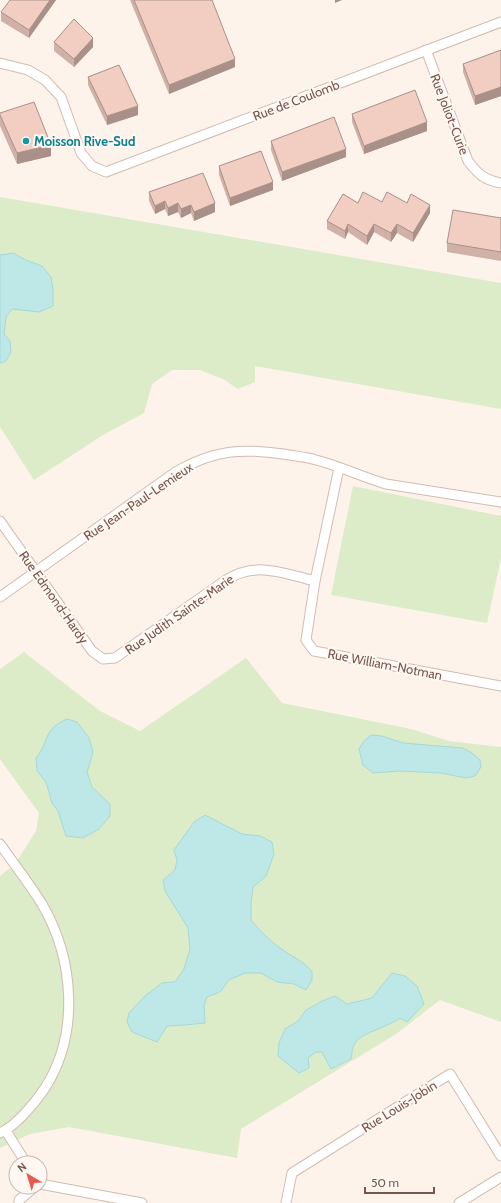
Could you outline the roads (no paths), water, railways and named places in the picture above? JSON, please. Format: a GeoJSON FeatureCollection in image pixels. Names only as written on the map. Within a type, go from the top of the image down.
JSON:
{"type":"FeatureCollection","features":[{"type":"Feature","properties":{"kind":"street","name":"Rue de Coulomb"},"geometry":{"type":"LineString","coordinates":[[0,62],[28,70],[45,80],[61,97],[81,153],[92,166],[106,172],[501,22]]}},
{"type":"Feature","properties":{"kind":"street","name":"Rue Joliot-Curie"},"geometry":{"type":"LineString","coordinates":[[426,50],[468,161],[477,172],[490,181],[501,183]]}},
{"type":"Feature","properties":{"kind":"street","name":"Rue Jean-Paul-Lemieux"},"geometry":{"type":"LineString","coordinates":[[0,597],[177,471],[210,456],[233,451],[256,451],[315,459],[370,480],[386,484],[501,502]]}},
{"type":"Feature","properties":{"kind":"street","name":"Rue William-Notman"},"geometry":{"type":"LineString","coordinates":[[339,468],[315,581],[306,640],[314,651],[501,686]]}},
{"type":"Feature","properties":{"kind":"street","name":"Rue Edmond-Hardy"},"geometry":{"type":"LineString","coordinates":[[0,521],[96,655],[104,659],[115,658]]}},
{"type":"Feature","properties":{"kind":"street","name":"Rue Judith Sainte-Marie"},"geometry":{"type":"LineString","coordinates":[[115,658],[226,580],[244,571],[264,570],[315,581]]}},
{"type":"Feature","properties":{"kind":"street"},"geometry":{"type":"LineString","coordinates":[[0,844],[42,904],[53,928],[66,967],[69,1003],[65,1040],[51,1079],[29,1110],[3,1132],[20,1155]]}},
{"type":"Feature","properties":{"kind":"street","name":"Rue Louis-Jobin"},"geometry":{"type":"LineString","coordinates":[[286,1203],[292,1173],[450,1074],[501,1156]]}},
{"type":"Feature","properties":{"kind":"street"},"geometry":{"type":"LineString","coordinates":[[459,1203],[501,1177]]}},
{"type":"Feature","properties":{"kind":"street"},"geometry":{"type":"LineString","coordinates":[[48,1185],[142,1203]]}},
{"type":"Feature","properties":{"kind":"street"},"geometry":{"type":"LineString","coordinates":[[19,1203],[19,1200],[25,1195]]}},
{"type":"Feature","properties":{"kind":"water"},"geometry":{"type":"Polygon","coordinates":[[[13,253],[42,266],[51,277],[53,306],[39,312],[12,309],[6,317],[4,334],[10,341],[11,352],[6,361],[0,363],[0,255],[13,253]]]}},
{"type":"Feature","properties":{"kind":"water"},"geometry":{"type":"Polygon","coordinates":[[[67,719],[77,722],[89,738],[93,752],[87,772],[92,787],[110,804],[110,816],[99,829],[83,838],[66,836],[58,811],[52,803],[46,782],[37,771],[36,758],[47,736],[54,727],[67,719]]]}},
{"type":"Feature","properties":{"kind":"water"},"geometry":{"type":"Polygon","coordinates":[[[371,735],[382,736],[403,743],[463,748],[480,760],[481,767],[475,776],[466,778],[441,773],[400,771],[373,773],[363,765],[359,749],[364,741],[371,735]]]}},
{"type":"Feature","properties":{"kind":"water"},"geometry":{"type":"Polygon","coordinates":[[[205,815],[242,834],[260,836],[272,842],[274,854],[266,876],[253,887],[251,920],[274,943],[309,968],[312,972],[312,980],[306,990],[294,984],[277,982],[261,973],[245,973],[229,980],[220,992],[207,997],[204,1006],[205,1023],[167,1026],[157,1042],[132,1032],[127,1022],[129,1013],[145,996],[162,983],[175,982],[184,969],[190,949],[188,928],[165,891],[163,880],[175,870],[177,860],[174,850],[194,822],[205,815]]]}},
{"type":"Feature","properties":{"kind":"water"},"geometry":{"type":"Polygon","coordinates":[[[392,973],[405,976],[417,986],[424,1004],[407,1022],[400,1018],[358,1039],[354,1045],[351,1059],[331,1069],[322,1052],[316,1052],[308,1058],[309,1068],[299,1073],[278,1056],[279,1043],[285,1029],[298,1021],[306,1010],[335,996],[347,1004],[372,998],[392,973]]]}},
{"type":"Feature","properties":{"kind":"place","name":"Moisson Rive-Sud"},"geometry":{"type":"Point","coordinates":[26,141]}}]}
